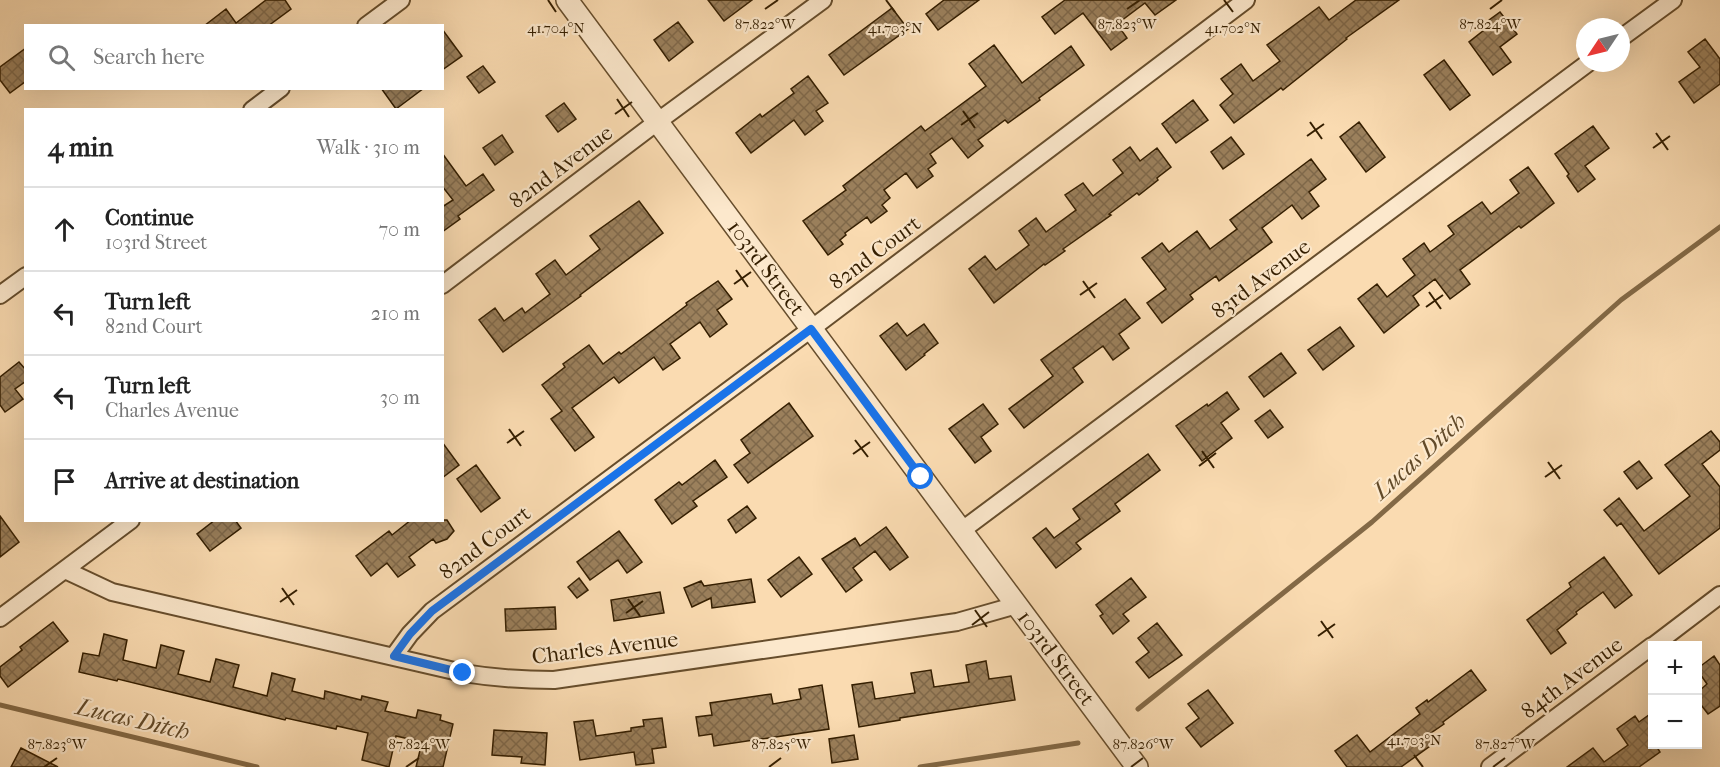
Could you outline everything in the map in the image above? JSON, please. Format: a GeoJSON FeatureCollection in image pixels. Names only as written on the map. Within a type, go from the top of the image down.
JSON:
{"type":"FeatureCollection","features":[{"type":"Feature","properties":{"kind":"street"},"geometry":{"type":"LineString","coordinates":[[369,24],[401,0]]}},
{"type":"Feature","properties":{"kind":"street","name":"103rd Street"},"geometry":{"type":"LineString","coordinates":[[567,0],[1137,767]]}},
{"type":"Feature","properties":{"kind":"street","name":"82nd Avenue"},"geometry":{"type":"LineString","coordinates":[[444,283],[823,0]]}},
{"type":"Feature","properties":{"kind":"street","name":"82nd Court"},"geometry":{"type":"LineString","coordinates":[[394,656],[410,634],[432,611],[811,329],[1246,0]]}},
{"type":"Feature","properties":{"kind":"street"},"geometry":{"type":"LineString","coordinates":[[1630,32],[1672,0]]}},
{"type":"Feature","properties":{"kind":"street","name":"83rd Avenue"},"geometry":{"type":"LineString","coordinates":[[961,531],[1576,72]]}},
{"type":"Feature","properties":{"kind":"street"},"geometry":{"type":"LineString","coordinates":[[255,108],[278,90]]}},
{"type":"Feature","properties":{"kind":"street"},"geometry":{"type":"LineString","coordinates":[[0,295],[24,277]]}},
{"type":"Feature","properties":{"kind":"street"},"geometry":{"type":"LineString","coordinates":[[0,618],[128,522]]}},
{"type":"Feature","properties":{"kind":"street","name":"Charles Avenue"},"geometry":{"type":"LineString","coordinates":[[65,570],[112,592],[493,678],[523,680],[554,680],[957,622],[1017,605]]}},
{"type":"Feature","properties":{"kind":"street","name":"84th Avenue"},"geometry":{"type":"LineString","coordinates":[[1660,641],[1720,595]]}},
{"type":"Feature","properties":{"kind":"street","name":"84th Avenue"},"geometry":{"type":"LineString","coordinates":[[1490,767],[1648,650]]}},
{"type":"Feature","properties":{"kind":"building"},"geometry":{"type":"Polygon","coordinates":[[[266,0],[285,0],[291,9],[271,24],[207,24],[226,9],[236,23],[266,0]]]}},
{"type":"Feature","properties":{"kind":"building"},"geometry":{"type":"Polygon","coordinates":[[[708,0],[752,0],[724,21],[708,0]]]}},
{"type":"Feature","properties":{"kind":"building"},"geometry":{"type":"Polygon","coordinates":[[[944,0],[979,0],[938,30],[926,14],[944,0]]]}},
{"type":"Feature","properties":{"kind":"building"},"geometry":{"type":"Polygon","coordinates":[[[1065,0],[1176,0],[1155,15],[1145,3],[1117,24],[1127,38],[1111,50],[1083,13],[1055,34],[1042,17],[1065,0]]]}},
{"type":"Feature","properties":{"kind":"building"},"geometry":{"type":"Polygon","coordinates":[[[1356,0],[1399,0],[1346,38],[1283,90],[1281,88],[1234,123],[1220,105],[1233,94],[1221,79],[1241,64],[1253,81],[1280,61],[1267,45],[1319,7],[1329,20],[1356,0]]]}},
{"type":"Feature","properties":{"kind":"building"},"geometry":{"type":"Polygon","coordinates":[[[892,8],[908,29],[844,75],[829,55],[892,8]]]}},
{"type":"Feature","properties":{"kind":"building"},"geometry":{"type":"Polygon","coordinates":[[[1500,12],[1517,34],[1500,47],[1511,62],[1493,75],[1469,42],[1484,30],[1481,26],[1500,12]]]}},
{"type":"Feature","properties":{"kind":"building"},"geometry":{"type":"Polygon","coordinates":[[[678,22],[693,42],[669,61],[654,40],[678,22]]]}},
{"type":"Feature","properties":{"kind":"building"},"geometry":{"type":"Polygon","coordinates":[[[444,32],[462,56],[444,69],[444,32]]]}},
{"type":"Feature","properties":{"kind":"building"},"geometry":{"type":"Polygon","coordinates":[[[1705,39],[1720,59],[1720,84],[1694,103],[1679,82],[1700,67],[1688,52],[1705,39]]]}},
{"type":"Feature","properties":{"kind":"building"},"geometry":{"type":"Polygon","coordinates":[[[994,45],[1022,83],[1071,46],[1084,65],[1008,123],[1005,120],[978,140],[983,146],[968,158],[952,138],[930,154],[936,163],[928,169],[933,176],[917,188],[906,173],[884,190],[890,198],[882,205],[887,211],[871,223],[867,217],[845,233],[846,235],[840,240],[843,244],[828,255],[803,221],[846,190],[843,186],[921,126],[925,131],[986,86],[969,64],[994,45]]]}},
{"type":"Feature","properties":{"kind":"building"},"geometry":{"type":"Polygon","coordinates":[[[24,49],[24,82],[10,93],[0,80],[0,67],[24,49]]]}},
{"type":"Feature","properties":{"kind":"building"},"geometry":{"type":"Polygon","coordinates":[[[1444,60],[1470,95],[1450,110],[1424,75],[1444,60]]]}},
{"type":"Feature","properties":{"kind":"building"},"geometry":{"type":"Polygon","coordinates":[[[483,66],[495,82],[479,93],[467,77],[483,66]]]}},
{"type":"Feature","properties":{"kind":"building"},"geometry":{"type":"Polygon","coordinates":[[[808,76],[828,103],[816,111],[823,121],[805,135],[794,120],[751,153],[736,133],[760,114],[762,117],[794,93],[791,89],[808,76]]]}},
{"type":"Feature","properties":{"kind":"building"},"geometry":{"type":"Polygon","coordinates":[[[382,90],[421,90],[397,108],[382,90]]]}},
{"type":"Feature","properties":{"kind":"building"},"geometry":{"type":"Polygon","coordinates":[[[1193,100],[1208,120],[1176,143],[1162,124],[1193,100]]]}},
{"type":"Feature","properties":{"kind":"building"},"geometry":{"type":"Polygon","coordinates":[[[564,103],[576,119],[558,132],[546,116],[564,103]]]}},
{"type":"Feature","properties":{"kind":"building"},"geometry":{"type":"Polygon","coordinates":[[[1359,122],[1385,157],[1366,172],[1340,137],[1359,122]]]}},
{"type":"Feature","properties":{"kind":"building"},"geometry":{"type":"Polygon","coordinates":[[[1593,126],[1609,148],[1585,166],[1595,179],[1578,192],[1555,154],[1593,126]]]}},
{"type":"Feature","properties":{"kind":"building"},"geometry":{"type":"Polygon","coordinates":[[[502,135],[513,152],[495,165],[483,148],[502,135]]]}},
{"type":"Feature","properties":{"kind":"building"},"geometry":{"type":"Polygon","coordinates":[[[1231,137],[1244,154],[1223,169],[1211,152],[1231,137]]]}},
{"type":"Feature","properties":{"kind":"building"},"geometry":{"type":"Polygon","coordinates":[[[1130,147],[1140,161],[1157,148],[1171,167],[1139,195],[1137,193],[1109,214],[1111,215],[1063,249],[1065,251],[1044,264],[994,303],[969,269],[985,256],[996,270],[1029,245],[1019,231],[1036,218],[1046,232],[1076,210],[1065,195],[1083,183],[1093,196],[1123,173],[1113,160],[1130,147]]]}},
{"type":"Feature","properties":{"kind":"building"},"geometry":{"type":"Polygon","coordinates":[[[444,156],[466,186],[483,174],[494,190],[458,216],[460,219],[444,231],[444,206],[453,200],[444,189],[444,156]]]}},
{"type":"Feature","properties":{"kind":"building"},"geometry":{"type":"Polygon","coordinates":[[[1311,159],[1326,179],[1309,192],[1319,206],[1302,219],[1292,205],[1262,228],[1272,242],[1219,281],[1216,276],[1190,295],[1193,299],[1162,323],[1147,303],[1166,289],[1142,258],[1162,243],[1169,252],[1197,231],[1210,249],[1237,229],[1230,220],[1311,159]]]}},
{"type":"Feature","properties":{"kind":"building"},"geometry":{"type":"Polygon","coordinates":[[[1528,167],[1554,203],[1460,270],[1470,284],[1450,299],[1435,279],[1413,296],[1419,305],[1384,333],[1358,299],[1377,284],[1387,297],[1415,275],[1403,259],[1424,243],[1430,252],[1454,234],[1448,226],[1482,202],[1491,214],[1519,193],[1510,180],[1528,167]]]}},
{"type":"Feature","properties":{"kind":"building"},"geometry":{"type":"Polygon","coordinates":[[[639,201],[663,233],[503,352],[479,320],[495,308],[504,321],[522,308],[525,313],[550,294],[536,274],[555,260],[566,275],[600,249],[590,236],[639,201]]]}},
{"type":"Feature","properties":{"kind":"building"},"geometry":{"type":"Polygon","coordinates":[[[718,281],[732,299],[717,310],[727,324],[710,337],[700,322],[670,344],[680,358],[663,370],[654,357],[619,383],[614,377],[572,408],[594,437],[575,451],[551,419],[562,411],[542,385],[565,367],[563,364],[589,345],[603,364],[619,352],[621,354],[718,281]]]}},
{"type":"Feature","properties":{"kind":"building"},"geometry":{"type":"Polygon","coordinates":[[[1125,299],[1140,318],[1119,334],[1129,348],[1113,360],[1103,346],[1073,368],[1083,382],[1024,428],[1009,409],[1053,376],[1041,360],[1125,299]]]}},
{"type":"Feature","properties":{"kind":"building"},"geometry":{"type":"Polygon","coordinates":[[[897,323],[907,336],[924,324],[938,343],[906,370],[880,336],[897,323]]]}},
{"type":"Feature","properties":{"kind":"building"},"geometry":{"type":"Polygon","coordinates":[[[1340,327],[1354,346],[1323,370],[1308,350],[1340,327]]]}},
{"type":"Feature","properties":{"kind":"building"},"geometry":{"type":"Polygon","coordinates":[[[1281,353],[1296,373],[1264,397],[1249,377],[1281,353]]]}},
{"type":"Feature","properties":{"kind":"building"},"geometry":{"type":"Polygon","coordinates":[[[19,362],[24,368],[24,382],[15,389],[23,399],[5,412],[0,405],[0,377],[19,362]]]}},
{"type":"Feature","properties":{"kind":"building"},"geometry":{"type":"Polygon","coordinates":[[[1227,392],[1239,409],[1221,423],[1232,438],[1202,461],[1176,426],[1227,392]]]}},
{"type":"Feature","properties":{"kind":"building"},"geometry":{"type":"Polygon","coordinates":[[[789,403],[813,436],[748,483],[734,465],[750,453],[741,440],[789,403]]]}},
{"type":"Feature","properties":{"kind":"building"},"geometry":{"type":"Polygon","coordinates":[[[983,404],[998,424],[981,437],[991,451],[975,463],[949,429],[983,404]]]}},
{"type":"Feature","properties":{"kind":"building"},"geometry":{"type":"Polygon","coordinates":[[[1270,410],[1283,427],[1268,438],[1255,421],[1270,410]]]}},
{"type":"Feature","properties":{"kind":"building"},"geometry":{"type":"Polygon","coordinates":[[[1711,431],[1720,442],[1720,450],[1702,464],[1720,487],[1720,528],[1659,574],[1621,523],[1617,526],[1604,510],[1619,498],[1644,531],[1690,496],[1665,465],[1711,431]]]}},
{"type":"Feature","properties":{"kind":"building"},"geometry":{"type":"Polygon","coordinates":[[[444,445],[459,465],[444,476],[444,445]]]}},
{"type":"Feature","properties":{"kind":"building"},"geometry":{"type":"Polygon","coordinates":[[[1148,454],[1160,470],[1115,504],[1120,511],[1076,543],[1081,549],[1056,568],[1033,538],[1046,528],[1054,538],[1080,519],[1073,509],[1148,454]]]}},
{"type":"Feature","properties":{"kind":"building"},"geometry":{"type":"Polygon","coordinates":[[[715,460],[727,477],[693,501],[697,506],[672,524],[655,500],[679,482],[682,485],[715,460]]]}},
{"type":"Feature","properties":{"kind":"building"},"geometry":{"type":"Polygon","coordinates":[[[1639,461],[1652,478],[1637,489],[1624,472],[1639,461]]]}},
{"type":"Feature","properties":{"kind":"building"},"geometry":{"type":"Polygon","coordinates":[[[476,465],[500,498],[481,512],[457,479],[476,465]]]}},
{"type":"Feature","properties":{"kind":"building"},"geometry":{"type":"Polygon","coordinates":[[[747,506],[756,518],[736,533],[728,520],[747,506]]]}},
{"type":"Feature","properties":{"kind":"building"},"geometry":{"type":"Polygon","coordinates":[[[0,516],[19,542],[0,557],[0,516]]]}},
{"type":"Feature","properties":{"kind":"building"},"geometry":{"type":"Polygon","coordinates":[[[447,520],[454,531],[447,539],[436,543],[433,539],[409,557],[415,565],[398,577],[387,563],[371,576],[356,556],[389,531],[392,535],[408,522],[444,522],[447,520]]]}},
{"type":"Feature","properties":{"kind":"building"},"geometry":{"type":"Polygon","coordinates":[[[212,522],[236,522],[241,528],[210,551],[197,534],[212,522]]]}},
{"type":"Feature","properties":{"kind":"building"},"geometry":{"type":"Polygon","coordinates":[[[886,527],[908,557],[890,570],[875,551],[853,568],[862,580],[846,592],[822,559],[855,538],[860,546],[886,527]]]}},
{"type":"Feature","properties":{"kind":"building"},"geometry":{"type":"Polygon","coordinates":[[[619,531],[642,562],[627,573],[618,560],[590,580],[577,562],[619,531]]]}},
{"type":"Feature","properties":{"kind":"building"},"geometry":{"type":"Polygon","coordinates":[[[799,557],[812,574],[781,597],[768,580],[799,557]]]}},
{"type":"Feature","properties":{"kind":"building"},"geometry":{"type":"Polygon","coordinates":[[[1604,557],[1632,595],[1615,608],[1603,592],[1557,630],[1566,643],[1551,654],[1527,620],[1571,587],[1569,583],[1604,557]]]}},
{"type":"Feature","properties":{"kind":"building"},"geometry":{"type":"Polygon","coordinates":[[[579,578],[588,590],[577,598],[568,587],[579,578]]]}},
{"type":"Feature","properties":{"kind":"building"},"geometry":{"type":"Polygon","coordinates":[[[1131,578],[1146,597],[1123,614],[1129,621],[1113,634],[1100,616],[1103,614],[1096,605],[1131,578]]]}},
{"type":"Feature","properties":{"kind":"building"},"geometry":{"type":"Polygon","coordinates":[[[751,579],[755,602],[712,608],[711,598],[692,607],[684,588],[701,581],[704,586],[751,579]]]}},
{"type":"Feature","properties":{"kind":"building"},"geometry":{"type":"Polygon","coordinates":[[[660,592],[664,613],[614,621],[611,600],[660,592]]]}},
{"type":"Feature","properties":{"kind":"building"},"geometry":{"type":"Polygon","coordinates":[[[555,607],[556,629],[506,631],[505,609],[555,607]]]}},
{"type":"Feature","properties":{"kind":"building"},"geometry":{"type":"Polygon","coordinates":[[[53,622],[68,641],[8,687],[0,676],[0,667],[22,650],[20,647],[53,622]]]}},
{"type":"Feature","properties":{"kind":"building"},"geometry":{"type":"Polygon","coordinates":[[[1157,623],[1182,655],[1149,678],[1136,662],[1149,652],[1138,638],[1157,623]]]}},
{"type":"Feature","properties":{"kind":"building"},"geometry":{"type":"Polygon","coordinates":[[[104,634],[127,640],[123,660],[156,668],[161,645],[184,651],[178,674],[210,682],[216,659],[239,665],[233,687],[267,696],[272,673],[295,679],[292,691],[324,699],[325,691],[361,700],[362,696],[388,702],[385,711],[416,718],[418,710],[441,715],[440,720],[453,724],[443,767],[416,767],[422,742],[396,736],[389,767],[362,760],[368,733],[337,726],[336,729],[286,718],[285,720],[118,679],[117,681],[79,672],[83,653],[99,656],[104,634]]]}},
{"type":"Feature","properties":{"kind":"building"},"geometry":{"type":"Polygon","coordinates":[[[1714,656],[1720,665],[1720,706],[1708,714],[1702,706],[1702,688],[1707,684],[1702,677],[1702,665],[1714,656]]]}},
{"type":"Feature","properties":{"kind":"building"},"geometry":{"type":"Polygon","coordinates":[[[986,661],[989,679],[1011,676],[1015,700],[900,718],[900,720],[859,727],[852,685],[872,682],[875,699],[915,693],[911,673],[931,670],[934,687],[969,682],[966,665],[986,661]]]}},
{"type":"Feature","properties":{"kind":"building"},"geometry":{"type":"Polygon","coordinates":[[[1471,670],[1486,690],[1443,722],[1444,724],[1431,733],[1437,741],[1401,767],[1347,767],[1335,751],[1357,735],[1370,752],[1420,714],[1416,708],[1427,700],[1428,702],[1471,670]]]}},
{"type":"Feature","properties":{"kind":"building"},"geometry":{"type":"Polygon","coordinates":[[[822,685],[829,729],[714,746],[712,734],[699,736],[696,717],[712,715],[710,703],[771,694],[773,704],[801,699],[799,689],[822,685]]]}},
{"type":"Feature","properties":{"kind":"building"},"geometry":{"type":"Polygon","coordinates":[[[1208,690],[1233,723],[1201,747],[1186,728],[1199,718],[1188,704],[1208,690]]]}},
{"type":"Feature","properties":{"kind":"building"},"geometry":{"type":"Polygon","coordinates":[[[1635,716],[1639,722],[1648,716],[1648,749],[1658,749],[1660,752],[1639,767],[1567,767],[1593,748],[1604,762],[1628,745],[1617,729],[1635,716]]]}},
{"type":"Feature","properties":{"kind":"building"},"geometry":{"type":"Polygon","coordinates":[[[662,718],[666,747],[652,749],[654,763],[636,765],[634,752],[580,760],[574,722],[593,720],[596,736],[631,731],[631,728],[644,726],[643,720],[662,718]]]}},
{"type":"Feature","properties":{"kind":"building"},"geometry":{"type":"Polygon","coordinates":[[[494,730],[547,733],[545,765],[521,763],[522,757],[492,755],[494,730]]]}},
{"type":"Feature","properties":{"kind":"building"},"geometry":{"type":"Polygon","coordinates":[[[854,735],[858,759],[832,763],[829,739],[854,735]]]}},
{"type":"Feature","properties":{"kind":"building"},"geometry":{"type":"Polygon","coordinates":[[[21,748],[58,767],[11,767],[21,748]]]}},
{"type":"Feature","properties":{"kind":"waterway","name":"Lucas Ditch"},"geometry":{"type":"LineString","coordinates":[[1138,709],[1372,522],[1621,300],[1720,227]]}},
{"type":"Feature","properties":{"kind":"waterway","name":"Lucas Ditch"},"geometry":{"type":"LineString","coordinates":[[0,705],[257,767]]}},
{"type":"Feature","properties":{"kind":"waterway","name":"Lucas Ditch"},"geometry":{"type":"LineString","coordinates":[[920,767],[1078,743]]}},
{"type":"Feature","properties":{"kind":"route"},"geometry":{"type":"LineString","coordinates":[[463,673],[394,656],[410,634],[432,611],[811,329],[921,477]]}}]}
